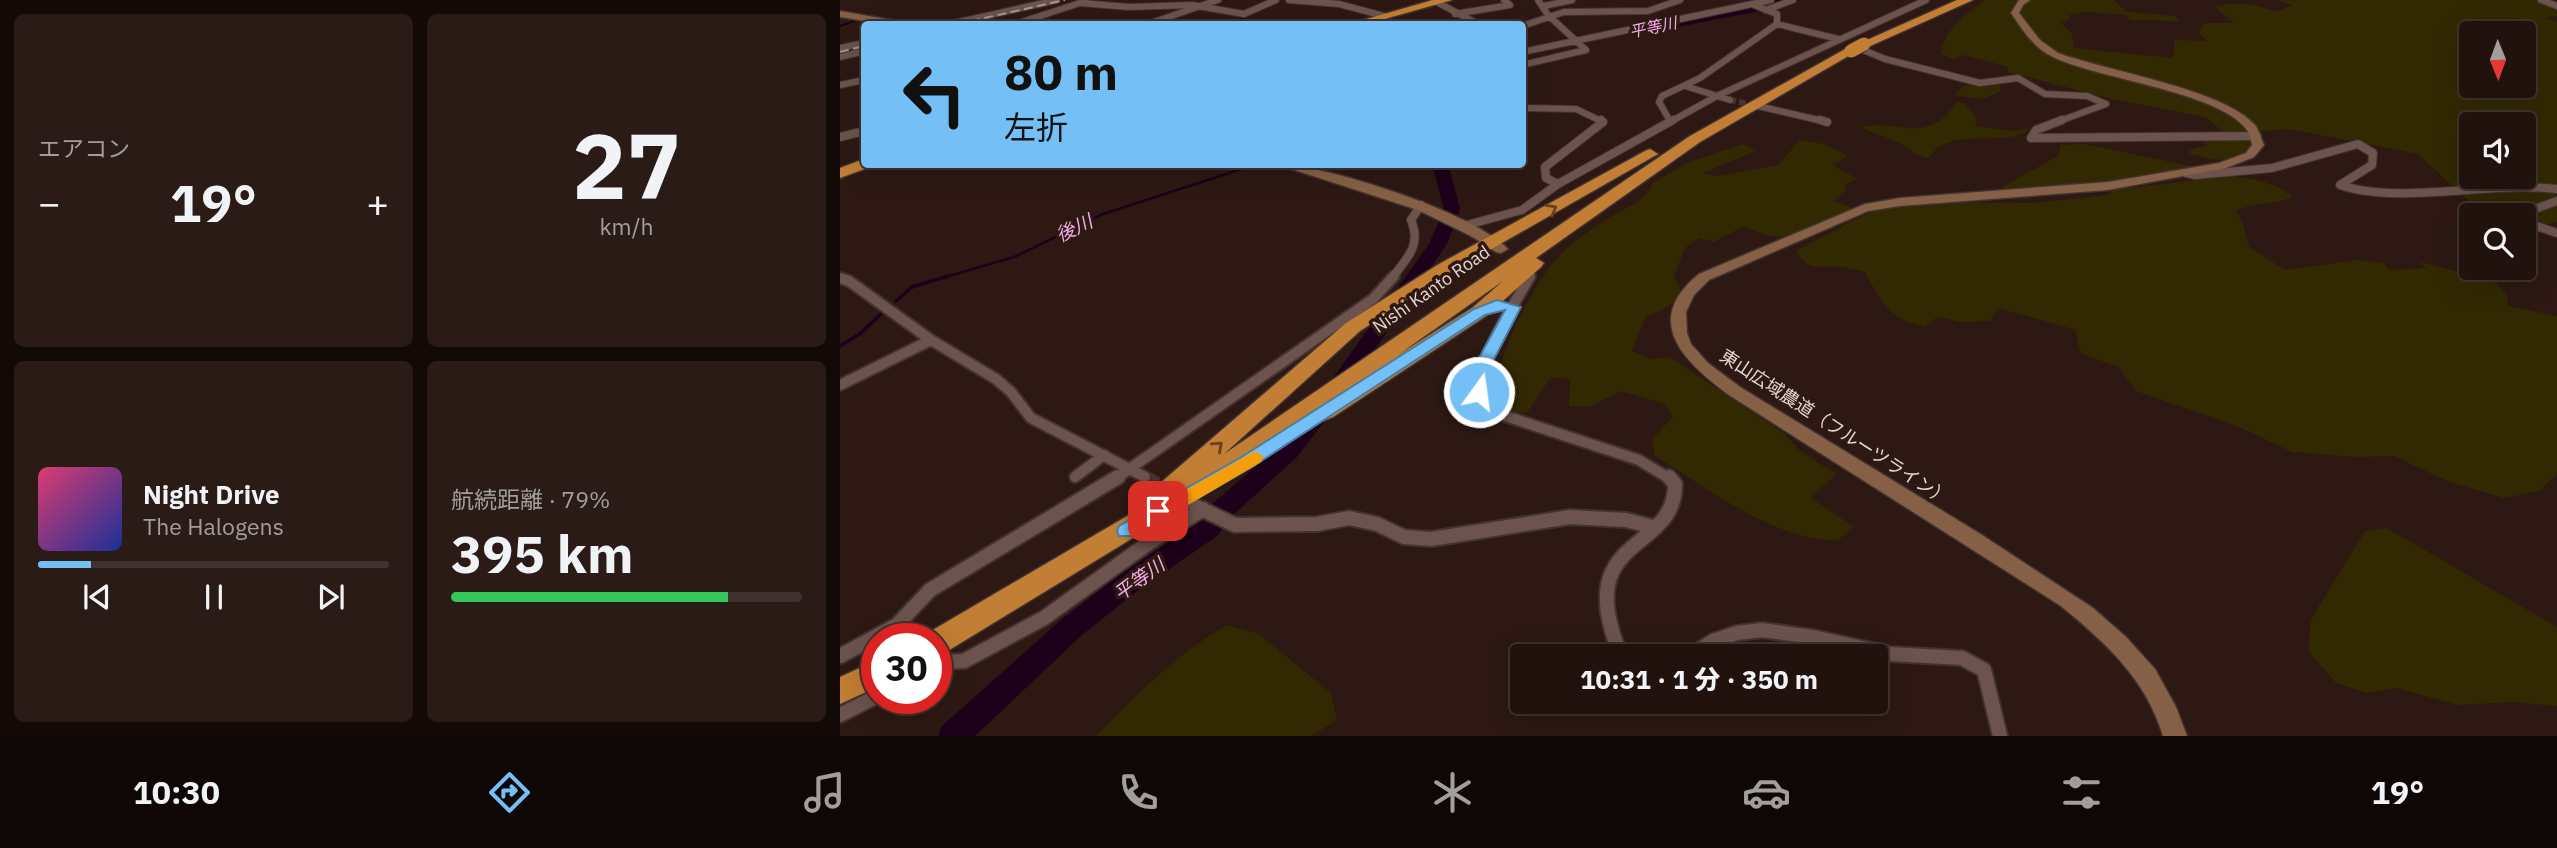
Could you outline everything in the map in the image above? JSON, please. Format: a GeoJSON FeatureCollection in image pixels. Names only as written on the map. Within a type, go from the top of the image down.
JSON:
{"type":"FeatureCollection","features":[{"type":"Feature","properties":{"kind":"highway","name":"Nishi Kanto Road"},"geometry":{"type":"LineString","coordinates":[[952,640],[1006,603],[1126,531],[1395,357],[1634,179],[1777,90],[1856,47],[1967,0]]}},
{"type":"Feature","properties":{"kind":"highway"},"geometry":{"type":"LineString","coordinates":[[1365,21],[1438,1]]}},
{"type":"Feature","properties":{"kind":"highway"},"geometry":{"type":"LineString","coordinates":[[1006,603],[1157,499],[1353,327],[1445,268],[1497,246],[1632,163],[1777,90]]}},
{"type":"Feature","properties":{"kind":"highway"},"geometry":{"type":"LineString","coordinates":[[1479,312],[1527,267],[1753,106]]}},
{"type":"Feature","properties":{"kind":"highway"},"geometry":{"type":"LineString","coordinates":[[840,173],[861,164]]}},
{"type":"Feature","properties":{"kind":"highway"},"geometry":{"type":"LineString","coordinates":[[1126,531],[1246,463],[1395,357],[1479,312],[1497,305],[1514,307]]}},
{"type":"Feature","properties":{"kind":"highway"},"geometry":{"type":"LineString","coordinates":[[840,691],[861,681]]}},
{"type":"Feature","properties":{"kind":"street"},"geometry":{"type":"LineString","coordinates":[[963,21],[1057,0]]}},
{"type":"Feature","properties":{"kind":"street"},"geometry":{"type":"LineString","coordinates":[[1025,21],[1089,0]]}},
{"type":"Feature","properties":{"kind":"street"},"geometry":{"type":"LineString","coordinates":[[1158,21],[1218,0]]}},
{"type":"Feature","properties":{"kind":"street"},"geometry":{"type":"LineString","coordinates":[[1080,3],[1200,8],[1244,14],[1276,0]]}},
{"type":"Feature","properties":{"kind":"street"},"geometry":{"type":"LineString","coordinates":[[1289,0],[1339,4],[1384,16]]}},
{"type":"Feature","properties":{"kind":"street"},"geometry":{"type":"LineString","coordinates":[[1455,14],[1510,5],[1504,0]]}},
{"type":"Feature","properties":{"kind":"street"},"geometry":{"type":"LineString","coordinates":[[1526,64],[1586,50],[1548,15],[1538,0]]}},
{"type":"Feature","properties":{"kind":"street"},"geometry":{"type":"LineString","coordinates":[[1544,6],[1572,0]]}},
{"type":"Feature","properties":{"kind":"street"},"geometry":{"type":"LineString","coordinates":[[1526,24],[1548,15],[1635,12],[1666,7],[1680,0]]}},
{"type":"Feature","properties":{"kind":"street"},"geometry":{"type":"LineString","coordinates":[[1526,51],[1771,0]]}},
{"type":"Feature","properties":{"kind":"street"},"geometry":{"type":"LineString","coordinates":[[1766,10],[1793,0]]}},
{"type":"Feature","properties":{"kind":"street"},"geometry":{"type":"LineString","coordinates":[[1467,225],[1522,210],[1558,184],[1717,96],[1926,0]]}},
{"type":"Feature","properties":{"kind":"street"},"geometry":{"type":"LineString","coordinates":[[2026,0],[2018,3],[2015,12],[2037,43],[2054,54],[2085,67],[2203,98],[2243,120],[2257,135]]}},
{"type":"Feature","properties":{"kind":"street"},"geometry":{"type":"LineString","coordinates":[[2541,0],[2557,6]]}},
{"type":"Feature","properties":{"kind":"street"},"geometry":{"type":"LineString","coordinates":[[1438,1],[1455,14],[1471,21]]}},
{"type":"Feature","properties":{"kind":"street"},"geometry":{"type":"LineString","coordinates":[[1755,4],[1777,14],[1777,24]]}},
{"type":"Feature","properties":{"kind":"street"},"geometry":{"type":"LineString","coordinates":[[840,14],[880,21]]}},
{"type":"Feature","properties":{"kind":"street"},"geometry":{"type":"LineString","coordinates":[[1670,121],[1659,102],[1662,96],[1685,86],[1777,24],[1838,39],[1885,59],[1980,83],[1994,84],[2017,77],[2025,80],[2031,89],[2044,94],[2086,96],[2106,104],[2036,130],[2031,138],[2038,140],[2257,135]]}},
{"type":"Feature","properties":{"kind":"street"},"geometry":{"type":"LineString","coordinates":[[840,48],[861,44]]}},
{"type":"Feature","properties":{"kind":"street"},"geometry":{"type":"LineString","coordinates":[[840,57],[861,52]]}},
{"type":"Feature","properties":{"kind":"street"},"geometry":{"type":"LineString","coordinates":[[840,85],[861,81]]}},
{"type":"Feature","properties":{"kind":"street"},"geometry":{"type":"LineString","coordinates":[[1685,86],[1730,100]]}},
{"type":"Feature","properties":{"kind":"street"},"geometry":{"type":"LineString","coordinates":[[1526,108],[1553,105],[1596,115],[1603,122],[1598,129],[1579,139],[1545,167],[1546,178],[1558,184]]}},
{"type":"Feature","properties":{"kind":"street"},"geometry":{"type":"LineString","coordinates":[[1753,106],[1827,122]]}},
{"type":"Feature","properties":{"kind":"street"},"geometry":{"type":"LineString","coordinates":[[840,137],[861,132]]}},
{"type":"Feature","properties":{"kind":"street","name":"東山広域農道（フルーツライン）"},"geometry":{"type":"LineString","coordinates":[[2175,736],[2151,680],[2133,656],[2109,632],[2068,600],[1745,397],[1690,354],[1678,331],[1678,314],[1686,292],[1704,276],[1865,208],[1914,201],[2059,192],[2186,173],[2231,163],[2250,155],[2258,145],[2257,135]]}},
{"type":"Feature","properties":{"kind":"street"},"geometry":{"type":"LineString","coordinates":[[2186,173],[2195,176],[2272,168],[2358,144],[2374,153],[2372,165],[2340,185],[2351,191],[2391,192],[2526,184],[2557,189]]}},
{"type":"Feature","properties":{"kind":"street"},"geometry":{"type":"LineString","coordinates":[[1296,168],[1421,205],[1467,225],[1497,246]]}},
{"type":"Feature","properties":{"kind":"street"},"geometry":{"type":"LineString","coordinates":[[2536,209],[2557,201]]}},
{"type":"Feature","properties":{"kind":"street"},"geometry":{"type":"LineString","coordinates":[[840,656],[897,625],[930,590],[1131,469],[1383,291],[1416,245],[1412,220],[1421,205]]}},
{"type":"Feature","properties":{"kind":"street"},"geometry":{"type":"LineString","coordinates":[[2536,226],[2557,233]]}},
{"type":"Feature","properties":{"kind":"street"},"geometry":{"type":"LineString","coordinates":[[1527,267],[1531,275],[1483,365],[1479,392],[1481,401],[1490,411],[1634,458],[1667,474],[1675,487],[1674,503],[1611,569],[1606,585],[1607,611],[1617,644]]}},
{"type":"Feature","properties":{"kind":"street"},"geometry":{"type":"LineString","coordinates":[[840,278],[891,309],[931,340],[996,379],[1011,391],[1031,418],[1145,477]]}},
{"type":"Feature","properties":{"kind":"street"},"geometry":{"type":"LineString","coordinates":[[840,385],[931,340]]}},
{"type":"Feature","properties":{"kind":"street"},"geometry":{"type":"LineString","coordinates":[[1074,477],[1104,455]]}},
{"type":"Feature","properties":{"kind":"street"},"geometry":{"type":"LineString","coordinates":[[952,662],[964,661],[1044,618],[1199,508],[1235,524],[1317,524],[1349,518],[1377,524],[1404,537],[1431,539],[1596,517],[1630,519],[1653,527]]}},
{"type":"Feature","properties":{"kind":"street"},"geometry":{"type":"LineString","coordinates":[[1706,644],[1718,636],[1777,632],[1797,632],[1848,644]]}},
{"type":"Feature","properties":{"kind":"street"},"geometry":{"type":"LineString","coordinates":[[1888,654],[1970,660],[1986,673],[2000,736]]}},
{"type":"Feature","properties":{"kind":"street"},"geometry":{"type":"LineString","coordinates":[[840,715],[861,704]]}},
{"type":"Feature","properties":{"kind":"shaded area"},"geometry":{"type":"Polygon","coordinates":[[[1985,0],[2114,0],[2127,12],[2176,16],[2179,21],[2130,20],[2127,15],[2087,12],[2069,15],[2070,19],[2061,23],[2072,34],[2074,48],[2173,58],[2175,40],[2207,41],[2198,32],[2205,23],[2234,23],[2215,7],[2223,5],[2246,4],[2277,12],[2292,5],[2276,0],[2542,0],[2557,6],[2557,16],[2545,17],[2557,23],[2557,222],[2536,224],[2536,203],[2471,203],[2418,154],[2289,129],[2244,133],[2221,130],[2205,117],[2107,98],[2008,72],[2008,67],[1964,55],[1953,59],[1941,54],[1951,29],[1985,0]]]}},
{"type":"Feature","properties":{"kind":"shaded area"},"geometry":{"type":"Polygon","coordinates":[[[1970,83],[1999,85],[2001,91],[1984,99],[1955,96],[1957,91],[1970,83]]]}},
{"type":"Feature","properties":{"kind":"shaded area"},"geometry":{"type":"Polygon","coordinates":[[[1958,101],[1966,105],[1977,119],[1975,126],[2013,131],[2031,128],[2012,137],[1951,142],[1937,148],[1929,158],[1861,127],[1875,125],[1923,128],[1946,115],[1958,101]]]}},
{"type":"Feature","properties":{"kind":"shaded area"},"geometry":{"type":"Polygon","coordinates":[[[2208,136],[2251,137],[2252,145],[2246,152],[2232,159],[2190,154],[2189,150],[2207,145],[2204,141],[2208,136]]]}},
{"type":"Feature","properties":{"kind":"shaded area"},"geometry":{"type":"Polygon","coordinates":[[[1800,140],[1824,144],[1848,156],[1833,165],[1857,179],[1844,185],[1847,189],[1834,201],[1850,207],[1851,211],[1799,235],[1774,236],[1744,226],[1714,242],[1699,238],[1685,248],[1674,277],[1684,295],[1661,311],[1646,316],[1632,351],[1650,359],[1670,357],[1785,434],[1799,450],[1836,474],[1811,498],[1854,527],[1837,541],[1788,531],[1742,510],[1655,456],[1652,439],[1673,417],[1665,404],[1621,391],[1589,407],[1569,406],[1570,379],[1551,377],[1527,413],[1501,411],[1497,395],[1499,375],[1514,328],[1538,284],[1567,248],[1640,200],[1653,183],[1687,163],[1743,144],[1756,151],[1703,173],[1717,176],[1778,165],[1800,140]]]}},
{"type":"Feature","properties":{"kind":"shaded area"},"geometry":{"type":"Polygon","coordinates":[[[2084,144],[2196,167],[2089,186],[2006,193],[2003,187],[2059,155],[2060,145],[2084,144]]]}},
{"type":"Feature","properties":{"kind":"shaded area"},"geometry":{"type":"Polygon","coordinates":[[[2230,176],[2272,185],[2293,197],[2235,211],[2243,223],[2249,247],[2285,270],[2358,260],[2384,263],[2389,270],[2425,268],[2420,262],[2459,272],[2459,280],[2494,281],[2507,295],[2508,306],[2557,316],[2557,474],[2539,491],[2504,498],[2449,482],[2394,456],[2355,457],[2292,452],[2237,426],[2136,391],[2119,367],[2085,355],[2079,349],[2076,330],[1998,308],[1990,321],[1962,322],[1937,317],[1925,327],[1913,324],[1888,308],[1865,272],[1842,267],[1809,265],[1797,250],[1870,212],[1940,202],[2034,203],[2108,195],[2114,188],[2230,176]]]}},
{"type":"Feature","properties":{"kind":"shaded area"},"geometry":{"type":"Polygon","coordinates":[[[2387,528],[2557,627],[2557,706],[2513,702],[2458,705],[2396,688],[2367,693],[2336,683],[2308,651],[2311,619],[2365,531],[2387,528]]]}},
{"type":"Feature","properties":{"kind":"shaded area"},"geometry":{"type":"Polygon","coordinates":[[[1227,625],[1259,634],[1331,693],[1337,720],[1311,736],[1096,736],[1174,662],[1227,625]]]}},
{"type":"Feature","properties":{"kind":"waterway","name":"平等川"},"geometry":{"type":"LineString","coordinates":[[1631,32],[1765,7],[1784,0]]}},
{"type":"Feature","properties":{"kind":"waterway"},"geometry":{"type":"LineString","coordinates":[[1238,21],[1246,16]]}},
{"type":"Feature","properties":{"kind":"waterway"},"geometry":{"type":"LineString","coordinates":[[840,26],[857,20]]}},
{"type":"Feature","properties":{"kind":"waterway","name":"後川"},"geometry":{"type":"LineString","coordinates":[[942,278],[1014,257],[1103,214],[1245,168]]}},
{"type":"Feature","properties":{"kind":"waterway","name":"平等川"},"geometry":{"type":"LineString","coordinates":[[953,736],[1072,627],[1127,584],[1208,529],[1222,510],[1288,452],[1326,404],[1438,244],[1452,209],[1441,168]]}},
{"type":"Feature","properties":{"kind":"waterway","name":"後川"},"geometry":{"type":"LineString","coordinates":[[896,301],[912,287],[948,276]]}},
{"type":"Feature","properties":{"kind":"waterway","name":"後川"},"geometry":{"type":"LineString","coordinates":[[840,346],[861,333],[883,312]]}},
{"type":"Feature","properties":{"kind":"tunnel"},"geometry":{"type":"LineString","coordinates":[[1730,100],[1758,106]]}},
{"type":"Feature","properties":{"kind":"tunnel"},"geometry":{"type":"LineString","coordinates":[[1148,479],[1145,477],[1170,491]]}},
{"type":"Feature","properties":{"kind":"railway"},"geometry":{"type":"LineString","coordinates":[[971,21],[1065,0]]}},
{"type":"Feature","properties":{"kind":"railway"},"geometry":{"type":"LineString","coordinates":[[840,52],[861,47]]}},
{"type":"Feature","properties":{"kind":"slow traffic"},"geometry":{"type":"LineString","coordinates":[[1154,516],[1255,457]]}},
{"type":"Feature","properties":{"kind":"route"},"geometry":{"type":"LineString","coordinates":[[1158,511],[1126,531],[1246,463],[1479,312],[1497,305],[1514,307],[1502,334],[1483,365],[1479,392]]}}]}
